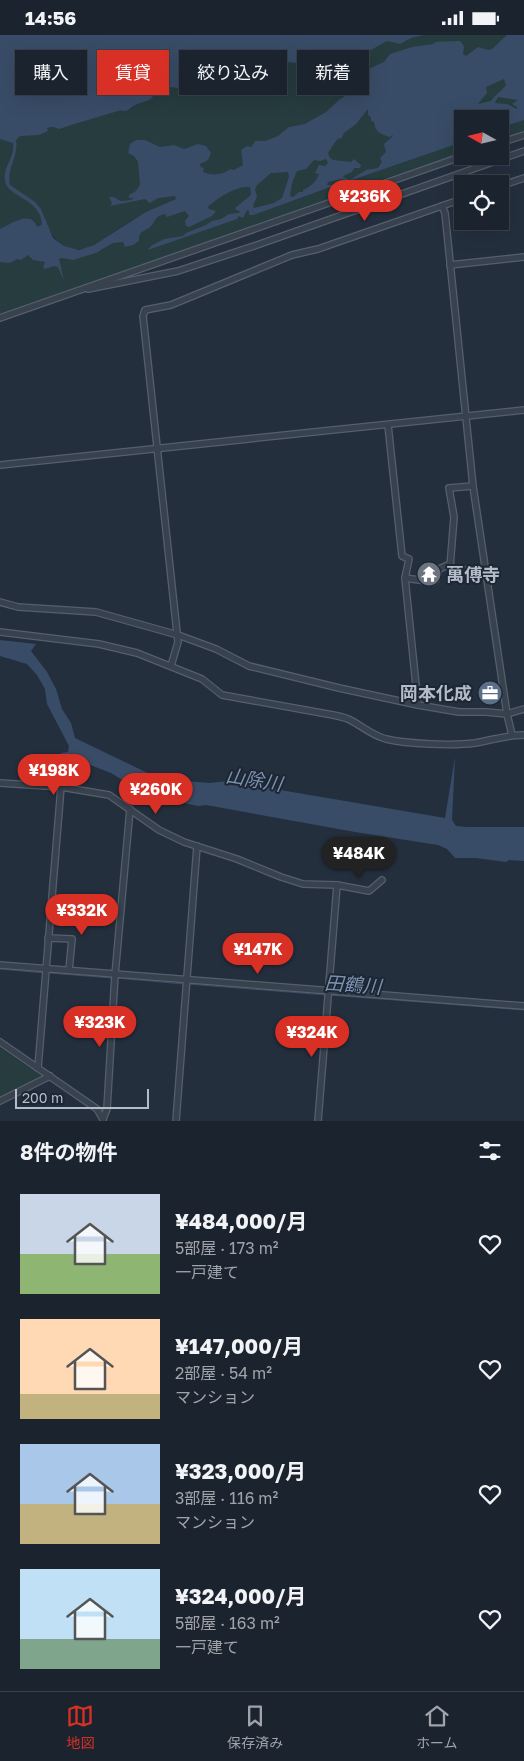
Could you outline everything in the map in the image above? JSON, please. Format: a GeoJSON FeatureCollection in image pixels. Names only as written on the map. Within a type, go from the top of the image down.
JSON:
{"type":"FeatureCollection","features":[{"type":"Feature","properties":{"kind":"street"},"geometry":{"type":"LineString","coordinates":[[509,140],[524,135]]}},
{"type":"Feature","properties":{"kind":"street"},"geometry":{"type":"LineString","coordinates":[[71,293],[178,271],[524,151]]}},
{"type":"Feature","properties":{"kind":"street"},"geometry":{"type":"LineString","coordinates":[[0,318],[454,159]]}},
{"type":"Feature","properties":{"kind":"street"},"geometry":{"type":"LineString","coordinates":[[509,183],[524,178]]}},
{"type":"Feature","properties":{"kind":"street"},"geometry":{"type":"LineString","coordinates":[[171,666],[178,635],[143,316],[145,310],[172,305],[292,255],[318,249],[454,202]]}},
{"type":"Feature","properties":{"kind":"street"},"geometry":{"type":"LineString","coordinates":[[442,206],[473,485],[507,714],[512,735]]}},
{"type":"Feature","properties":{"kind":"street"},"geometry":{"type":"LineString","coordinates":[[450,265],[524,257]]}},
{"type":"Feature","properties":{"kind":"street"},"geometry":{"type":"LineString","coordinates":[[0,465],[524,410]]}},
{"type":"Feature","properties":{"kind":"street"},"geometry":{"type":"LineString","coordinates":[[388,425],[402,556],[409,559],[404,578],[418,705]]}},
{"type":"Feature","properties":{"kind":"street"},"geometry":{"type":"LineString","coordinates":[[473,485],[449,488],[454,517],[450,567],[486,574]]}},
{"type":"Feature","properties":{"kind":"street"},"geometry":{"type":"LineString","coordinates":[[404,578],[433,582],[436,580],[439,569],[450,564]]}},
{"type":"Feature","properties":{"kind":"street"},"geometry":{"type":"LineString","coordinates":[[0,602],[18,607],[96,612],[178,635],[216,649],[249,665],[339,688],[418,705],[459,712],[507,714],[524,709]]}},
{"type":"Feature","properties":{"kind":"street"},"geometry":{"type":"LineString","coordinates":[[0,632],[99,644],[136,653],[202,679],[222,695],[333,715],[349,720],[371,733],[386,739],[423,743],[471,743],[512,735],[524,735]]}},
{"type":"Feature","properties":{"kind":"street"},"geometry":{"type":"LineString","coordinates":[[0,783],[60,787],[110,795],[159,830],[184,842],[237,859],[303,884],[337,885],[369,891],[382,880]]}},
{"type":"Feature","properties":{"kind":"street"},"geometry":{"type":"LineString","coordinates":[[38,1068],[44,972],[60,787]]}},
{"type":"Feature","properties":{"kind":"street"},"geometry":{"type":"LineString","coordinates":[[104,1120],[130,809]]}},
{"type":"Feature","properties":{"kind":"street"},"geometry":{"type":"LineString","coordinates":[[176,1121],[197,847]]}},
{"type":"Feature","properties":{"kind":"street"},"geometry":{"type":"LineString","coordinates":[[318,1121],[337,885]]}},
{"type":"Feature","properties":{"kind":"street"},"geometry":{"type":"LineString","coordinates":[[48,938],[72,939],[68,971]]}},
{"type":"Feature","properties":{"kind":"street"},"geometry":{"type":"LineString","coordinates":[[0,965],[44,972],[68,971],[115,977],[328,994],[524,1006]]}},
{"type":"Feature","properties":{"kind":"street"},"geometry":{"type":"LineString","coordinates":[[0,1043],[98,1109],[104,1120]]}},
{"type":"Feature","properties":{"kind":"street"},"geometry":{"type":"LineString","coordinates":[[0,1101],[50,1076]]}},
{"type":"Feature","properties":{"kind":"green space"},"geometry":{"type":"Polygon","coordinates":[[[415,35],[524,35],[506,48],[369,89],[369,50],[352,50],[382,40],[415,35]]]}},
{"type":"Feature","properties":{"kind":"green space"},"geometry":{"type":"Polygon","coordinates":[[[297,61],[297,95],[352,95],[247,166],[167,196],[175,196],[176,199],[128,223],[97,243],[86,248],[76,249],[67,247],[57,241],[48,228],[50,235],[76,259],[102,250],[150,218],[248,183],[251,187],[365,109],[402,90],[454,129],[454,158],[0,316],[0,137],[62,124],[150,95],[169,95],[169,87],[179,88],[179,95],[287,95],[287,63],[297,61]]]}},
{"type":"Feature","properties":{"kind":"green space"},"geometry":{"type":"Polygon","coordinates":[[[505,75],[524,109],[475,110],[463,100],[505,75]]]}},
{"type":"Feature","properties":{"kind":"green space"},"geometry":{"type":"Polygon","coordinates":[[[524,120],[524,133],[509,138],[509,125],[524,120]]]}},
{"type":"Feature","properties":{"kind":"green space"},"geometry":{"type":"Polygon","coordinates":[[[0,1048],[42,1076],[0,1097],[0,1048]]]}},
{"type":"Feature","properties":{"kind":"water"},"geometry":{"type":"Polygon","coordinates":[[[0,35],[424,35],[411,38],[400,44],[387,41],[369,51],[297,50],[297,63],[287,63],[287,50],[179,50],[179,88],[169,87],[169,50],[97,50],[97,95],[151,95],[153,97],[126,111],[119,111],[59,129],[49,127],[47,128],[48,131],[39,135],[20,136],[16,140],[16,152],[9,179],[10,185],[35,202],[41,209],[53,238],[64,246],[79,250],[94,245],[146,212],[176,199],[175,196],[158,198],[150,203],[145,199],[110,206],[112,203],[109,197],[122,201],[133,199],[129,198],[129,195],[136,191],[140,185],[138,162],[134,156],[128,153],[130,144],[136,140],[145,140],[160,147],[174,145],[184,149],[198,144],[206,146],[211,153],[208,160],[200,164],[204,169],[203,172],[221,174],[243,165],[241,150],[247,146],[251,147],[255,141],[265,141],[278,136],[289,127],[305,124],[326,112],[347,95],[369,95],[369,69],[384,62],[390,54],[436,42],[460,41],[464,46],[463,54],[466,56],[478,47],[492,49],[507,35],[524,35],[524,120],[509,125],[509,110],[454,110],[454,145],[349,181],[342,179],[328,182],[327,185],[336,185],[253,215],[249,215],[247,210],[243,218],[239,216],[237,219],[148,250],[151,246],[164,239],[183,236],[229,214],[239,213],[240,211],[235,208],[250,196],[250,187],[240,188],[222,196],[208,207],[216,211],[212,216],[189,227],[186,226],[185,221],[189,216],[185,211],[167,217],[165,214],[162,215],[141,233],[139,241],[133,245],[125,247],[123,242],[113,243],[96,253],[73,260],[59,259],[64,281],[58,267],[54,266],[45,269],[43,267],[45,262],[33,260],[28,255],[21,260],[17,259],[10,263],[0,262],[0,229],[26,218],[31,219],[38,227],[42,224],[36,209],[9,189],[6,184],[5,173],[12,154],[13,143],[0,139],[0,35]],[[504,79],[486,87],[487,93],[478,104],[491,101],[506,85],[504,79]],[[498,97],[495,103],[507,104],[517,109],[512,104],[518,100],[498,97]],[[368,109],[356,124],[344,133],[341,139],[339,138],[335,142],[328,153],[333,160],[351,162],[354,159],[361,165],[360,168],[354,168],[352,172],[343,177],[350,180],[366,170],[378,168],[382,162],[380,158],[386,152],[384,144],[393,136],[386,136],[377,130],[374,122],[371,121],[371,117],[368,115],[368,109]],[[326,159],[314,160],[306,169],[297,171],[292,183],[290,196],[293,197],[299,192],[303,192],[317,179],[319,174],[315,173],[319,165],[325,166],[328,163],[326,159]],[[288,172],[271,173],[255,189],[257,197],[253,205],[254,208],[274,203],[282,198],[289,177],[288,172]]]}},
{"type":"Feature","properties":{"kind":"water"},"geometry":{"type":"Polygon","coordinates":[[[0,640],[36,644],[31,651],[47,672],[56,689],[62,709],[71,723],[75,738],[160,779],[210,783],[236,780],[286,791],[445,818],[455,757],[452,820],[456,826],[466,827],[524,827],[524,861],[509,860],[506,862],[476,858],[455,858],[447,849],[438,845],[206,805],[198,806],[180,802],[161,804],[111,773],[72,758],[61,757],[61,753],[68,752],[69,746],[47,704],[45,689],[37,675],[27,664],[0,656],[0,640]]]}},
{"type":"Feature","properties":{"kind":"waterway","name":"田鶴川"},"geometry":{"type":"LineString","coordinates":[[0,969],[45,973]]}},
{"type":"Feature","properties":{"kind":"waterway","name":"田鶴川"},"geometry":{"type":"LineString","coordinates":[[49,973],[112,978]]}},
{"type":"Feature","properties":{"kind":"waterway","name":"田鶴川"},"geometry":{"type":"LineString","coordinates":[[116,978],[184,984]]}},
{"type":"Feature","properties":{"kind":"waterway","name":"田鶴川"},"geometry":{"type":"LineString","coordinates":[[188,984],[326,995]]}},
{"type":"Feature","properties":{"kind":"waterway","name":"田鶴川"},"geometry":{"type":"LineString","coordinates":[[330,995],[524,1010]]}},
{"type":"Feature","properties":{"kind":"waterway"},"geometry":{"type":"LineString","coordinates":[[20,1095],[45,1081]]}},
{"type":"Feature","properties":{"kind":"waterway"},"geometry":{"type":"LineString","coordinates":[[0,1104],[15,1097]]}},
{"type":"Feature","properties":{"kind":"place","name":"萬傅寺"},"geometry":{"type":"Point","coordinates":[429,574]}},
{"type":"Feature","properties":{"kind":"place","name":"岡本化成"},"geometry":{"type":"Point","coordinates":[490,693]}},
{"type":"Feature","properties":{"kind":"water label","name":"山除川"},"geometry":{"type":"Point","coordinates":[254,779]}}]}
